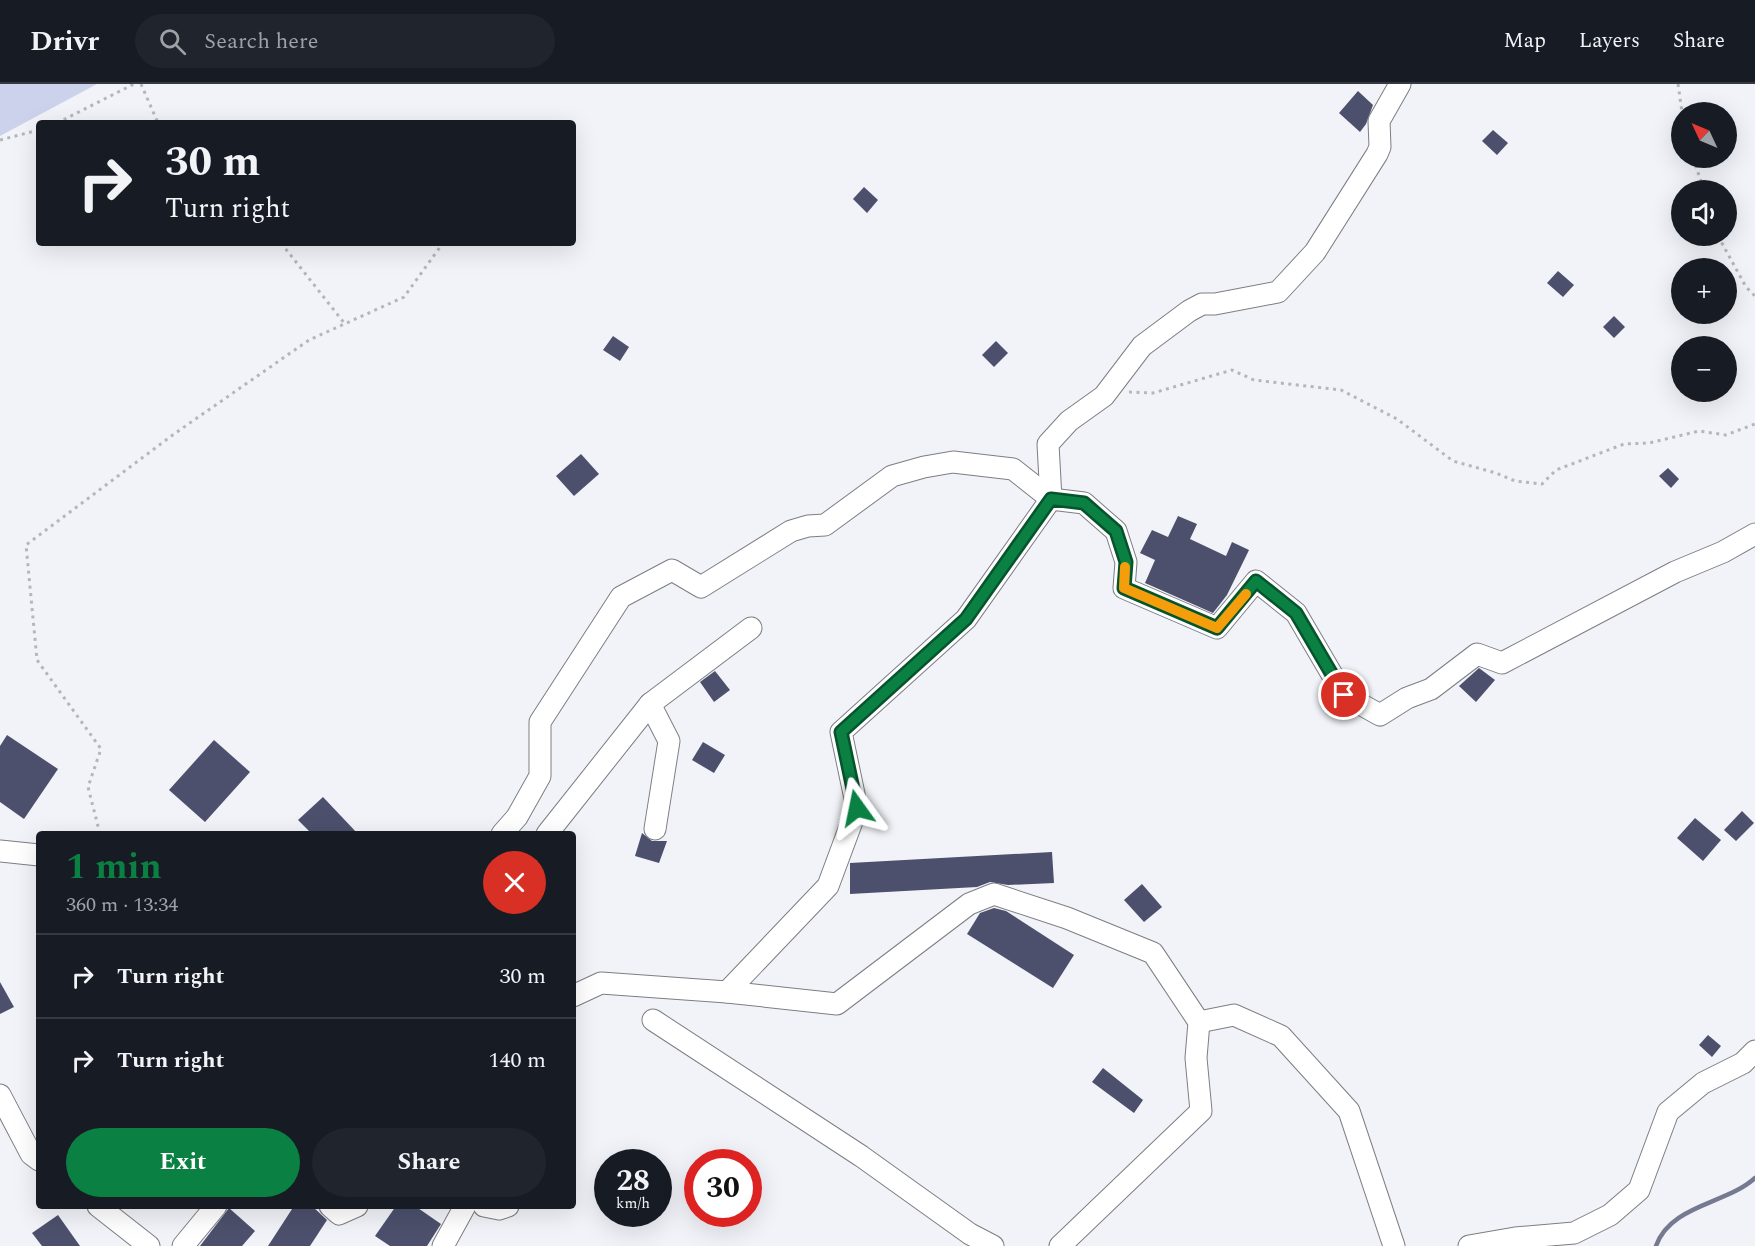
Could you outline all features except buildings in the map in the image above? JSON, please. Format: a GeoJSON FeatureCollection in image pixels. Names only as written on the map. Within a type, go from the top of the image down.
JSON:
{"type":"FeatureCollection","features":[{"type":"Feature","properties":{"kind":"street"},"geometry":{"type":"LineString","coordinates":[[727,992],[828,886],[857,808],[841,732],[966,619],[1051,499],[1048,444],[1069,421],[1104,396],[1142,346],[1202,303],[1215,304],[1278,292],[1315,252],[1377,154],[1380,147],[1379,121],[1400,84]]}},
{"type":"Feature","properties":{"kind":"street"},"geometry":{"type":"LineString","coordinates":[[505,831],[517,817],[540,777],[540,722],[621,597],[672,570],[701,587],[791,531],[808,526],[825,525],[892,476],[924,467],[953,462],[1013,469],[1051,499],[1084,503],[1116,531],[1126,562],[1124,588],[1217,628],[1256,581],[1296,613],[1344,695],[1380,715],[1407,698],[1431,689],[1477,654],[1502,663],[1676,572],[1723,552],[1755,534]]}},
{"type":"Feature","properties":{"kind":"street"},"geometry":{"type":"LineString","coordinates":[[549,831],[650,704],[751,628]]}},
{"type":"Feature","properties":{"kind":"street"},"geometry":{"type":"LineString","coordinates":[[650,704],[669,741],[655,829]]}},
{"type":"Feature","properties":{"kind":"street"},"geometry":{"type":"LineString","coordinates":[[0,851],[36,855]]}},
{"type":"Feature","properties":{"kind":"street"},"geometry":{"type":"LineString","coordinates":[[576,995],[601,983],[727,992],[837,1004],[969,904],[994,894],[1067,918],[1153,953],[1199,1022],[1196,1058],[1201,1111],[1060,1246]]}},
{"type":"Feature","properties":{"kind":"street"},"geometry":{"type":"LineString","coordinates":[[1199,1022],[1234,1015],[1281,1036],[1349,1111],[1394,1246]]}},
{"type":"Feature","properties":{"kind":"street"},"geometry":{"type":"LineString","coordinates":[[653,1020],[861,1156],[970,1234],[993,1246]]}},
{"type":"Feature","properties":{"kind":"street"},"geometry":{"type":"LineString","coordinates":[[1470,1246],[1515,1238],[1574,1233],[1610,1215],[1639,1190],[1668,1112],[1703,1083],[1743,1063],[1755,1051]]}},
{"type":"Feature","properties":{"kind":"street"},"geometry":{"type":"LineString","coordinates":[[0,1095],[31,1154],[36,1158]]}},
{"type":"Feature","properties":{"kind":"street"},"geometry":{"type":"LineString","coordinates":[[102,1209],[149,1246]]}},
{"type":"Feature","properties":{"kind":"street"},"geometry":{"type":"LineString","coordinates":[[183,1246],[214,1209]]}},
{"type":"Feature","properties":{"kind":"street"},"geometry":{"type":"LineString","coordinates":[[333,1209],[339,1214],[350,1209]]}},
{"type":"Feature","properties":{"kind":"street"},"geometry":{"type":"LineString","coordinates":[[444,1246],[463,1209]]}},
{"type":"Feature","properties":{"kind":"path"},"geometry":{"type":"LineString","coordinates":[[63,120],[134,84]]}},
{"type":"Feature","properties":{"kind":"path"},"geometry":{"type":"LineString","coordinates":[[141,84],[157,120]]}},
{"type":"Feature","properties":{"kind":"path"},"geometry":{"type":"LineString","coordinates":[[1678,84],[1681,102]]}},
{"type":"Feature","properties":{"kind":"path"},"geometry":{"type":"LineString","coordinates":[[0,140],[36,131]]}},
{"type":"Feature","properties":{"kind":"path"},"geometry":{"type":"LineString","coordinates":[[283,246],[345,324]]}},
{"type":"Feature","properties":{"kind":"path"},"geometry":{"type":"LineString","coordinates":[[99,831],[88,787],[101,749],[37,660],[26,545],[174,434],[300,346],[404,297],[441,246]]}},
{"type":"Feature","properties":{"kind":"path"},"geometry":{"type":"LineString","coordinates":[[1723,246],[1746,287],[1755,296]]}},
{"type":"Feature","properties":{"kind":"path"},"geometry":{"type":"LineString","coordinates":[[1104,396],[1126,392],[1154,393],[1232,370],[1254,380],[1341,390],[1397,419],[1453,461],[1496,472],[1515,481],[1542,484],[1556,470],[1624,444],[1649,443],[1699,431],[1726,435],[1755,424]]}},
{"type":"Feature","properties":{"kind":"shaded area"},"geometry":{"type":"Polygon","coordinates":[[[0,84],[97,84],[0,136],[0,84]]]}},
{"type":"Feature","properties":{"kind":"waterway"},"geometry":{"type":"LineString","coordinates":[[1656,1246],[1663,1232],[1686,1213],[1730,1194],[1755,1178]]}},
{"type":"Feature","properties":{"kind":"slow traffic"},"geometry":{"type":"LineString","coordinates":[[1125,567],[1124,588],[1217,628],[1246,594]]}},
{"type":"Feature","properties":{"kind":"route"},"geometry":{"type":"LineString","coordinates":[[857,808],[841,732],[966,619],[1051,499],[1084,503],[1116,531],[1126,562],[1124,588],[1164,607],[1217,628],[1256,581],[1296,613],[1344,695]]}}]}
